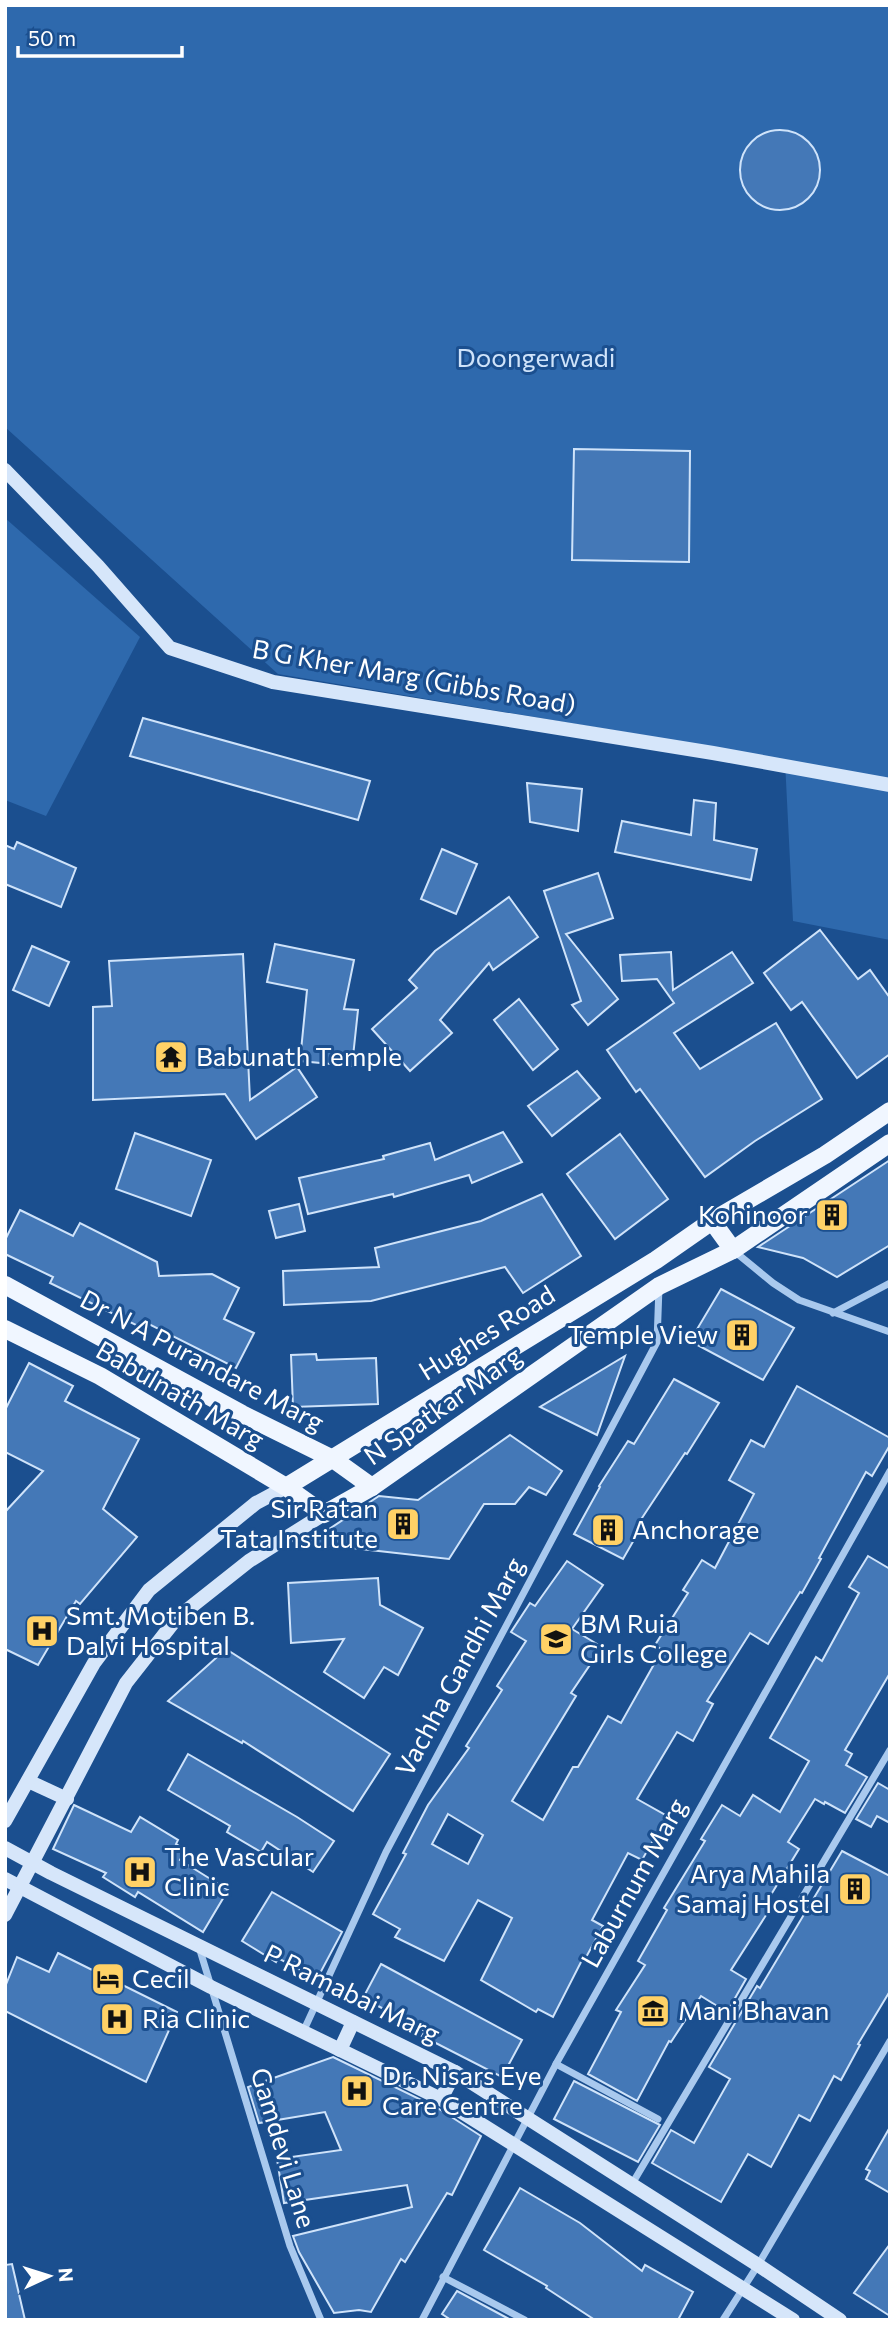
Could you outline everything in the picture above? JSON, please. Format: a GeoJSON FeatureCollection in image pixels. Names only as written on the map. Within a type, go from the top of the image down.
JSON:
{"type":"FeatureCollection","features":[{"type":"Feature","properties":{"kind":"main road","name":"B G Kher Marg (Gibbs Road)"},"geometry":{"type":"LineString","coordinates":[[5,470],[98,566],[170,648],[273,682],[713,753],[890,785]]}},
{"type":"Feature","properties":{"kind":"main road","name":"Hughes Road"},"geometry":{"type":"LineString","coordinates":[[286,1487],[656,1260],[712,1221],[825,1155],[890,1111]]}},
{"type":"Feature","properties":{"kind":"main road","name":"N Spatkar Marg"},"geometry":{"type":"LineString","coordinates":[[324,1514],[372,1487],[659,1286],[733,1250],[890,1143]]}},
{"type":"Feature","properties":{"kind":"main road"},"geometry":{"type":"LineString","coordinates":[[712,1221],[733,1250]]}},
{"type":"Feature","properties":{"kind":"main road","name":"Dr N A Purandare Marg"},"geometry":{"type":"LineString","coordinates":[[5,1285],[242,1414],[333,1459],[372,1487]]}},
{"type":"Feature","properties":{"kind":"main road","name":"Babulnath Marg"},"geometry":{"type":"LineString","coordinates":[[5,1329],[100,1376],[286,1487],[324,1514]]}},
{"type":"Feature","properties":{"kind":"main road"},"geometry":{"type":"LineString","coordinates":[[5,1821],[94,1663],[149,1590],[256,1503],[286,1487]]}},
{"type":"Feature","properties":{"kind":"main road"},"geometry":{"type":"LineString","coordinates":[[5,1915],[126,1683],[177,1618],[249,1561],[324,1514]]}},
{"type":"Feature","properties":{"kind":"main road"},"geometry":{"type":"LineString","coordinates":[[28,1780],[66,1799]]}},
{"type":"Feature","properties":{"kind":"main road","name":"P Ramabai Marg"},"geometry":{"type":"LineString","coordinates":[[5,1848],[199,1947],[455,2072],[840,2320]]}},
{"type":"Feature","properties":{"kind":"main road"},"geometry":{"type":"LineString","coordinates":[[5,1879],[211,1987],[441,2099],[793,2320]]}},
{"type":"Feature","properties":{"kind":"main road"},"geometry":{"type":"LineString","coordinates":[[340,2050],[353,2022]]}},
{"type":"Feature","properties":{"kind":"main road"},"geometry":{"type":"LineString","coordinates":[[441,2099],[455,2072]]}},
{"type":"Feature","properties":{"kind":"street"},"geometry":{"type":"LineString","coordinates":[[733,1250],[773,1283],[799,1300],[890,1332]]}},
{"type":"Feature","properties":{"kind":"street"},"geometry":{"type":"LineString","coordinates":[[833,1313],[890,1283]]}},
{"type":"Feature","properties":{"kind":"street","name":"Vachha Gandhi Marg"},"geometry":{"type":"LineString","coordinates":[[303,2032],[386,1852],[657,1342],[659,1286]]}},
{"type":"Feature","properties":{"kind":"street","name":"Laburnum Marg"},"geometry":{"type":"LineString","coordinates":[[422,2320],[556,2064],[890,1471]]}},
{"type":"Feature","properties":{"kind":"street"},"geometry":{"type":"LineString","coordinates":[[632,2184],[890,1750]]}},
{"type":"Feature","properties":{"kind":"street","name":"Gamdevi Lane"},"geometry":{"type":"LineString","coordinates":[[199,1947],[290,2246],[321,2320]]}},
{"type":"Feature","properties":{"kind":"street"},"geometry":{"type":"LineString","coordinates":[[723,2320],[890,2041]]}},
{"type":"Feature","properties":{"kind":"street"},"geometry":{"type":"LineString","coordinates":[[556,2064],[658,2119]]}},
{"type":"Feature","properties":{"kind":"street"},"geometry":{"type":"LineString","coordinates":[[443,2277],[525,2320]]}},
{"type":"Feature","properties":{"kind":"green space","name":"Doongerwadi"},"geometry":{"type":"Polygon","coordinates":[[[5,5],[890,5],[890,940],[793,921],[785,761],[278,674],[5,427],[5,5]]]}},
{"type":"Feature","properties":{"kind":"green space"},"geometry":{"type":"Polygon","coordinates":[[[5,518],[140,637],[46,816],[5,800],[5,518]]]}},
{"type":"Feature","properties":{"kind":"building"},"geometry":{"type":"Polygon","coordinates":[[[780,130],[795,133],[808,142],[817,155],[820,170],[817,185],[808,198],[795,207],[780,210],[765,207],[752,198],[743,185],[740,170],[743,155],[752,142],[765,133],[780,130]]]}},
{"type":"Feature","properties":{"kind":"building"},"geometry":{"type":"Polygon","coordinates":[[[574,449],[690,451],[689,562],[572,560],[574,449]]]}},
{"type":"Feature","properties":{"kind":"building"},"geometry":{"type":"Polygon","coordinates":[[[143,718],[370,781],[358,820],[130,756],[143,718]]]}},
{"type":"Feature","properties":{"kind":"building"},"geometry":{"type":"Polygon","coordinates":[[[527,783],[582,789],[578,831],[530,822],[527,783]]]}},
{"type":"Feature","properties":{"kind":"building"},"geometry":{"type":"Polygon","coordinates":[[[694,800],[716,803],[714,840],[757,849],[751,880],[615,852],[622,821],[691,835],[694,800]]]}},
{"type":"Feature","properties":{"kind":"building"},"geometry":{"type":"Polygon","coordinates":[[[17,842],[76,868],[61,907],[5,884],[5,845],[14,849],[17,842]]]}},
{"type":"Feature","properties":{"kind":"building"},"geometry":{"type":"Polygon","coordinates":[[[442,849],[477,864],[456,914],[421,899],[442,849]]]}},
{"type":"Feature","properties":{"kind":"building"},"geometry":{"type":"Polygon","coordinates":[[[598,873],[613,918],[566,934],[618,999],[588,1025],[572,1005],[581,1001],[544,891],[598,873]]]}},
{"type":"Feature","properties":{"kind":"building"},"geometry":{"type":"Polygon","coordinates":[[[509,897],[538,937],[493,970],[489,963],[440,1020],[452,1033],[410,1071],[372,1029],[417,988],[409,980],[435,951],[509,897]]]}},
{"type":"Feature","properties":{"kind":"building"},"geometry":{"type":"Polygon","coordinates":[[[820,930],[858,979],[870,970],[890,998],[890,1054],[857,1078],[802,1002],[791,1010],[764,973],[820,930]]]}},
{"type":"Feature","properties":{"kind":"building"},"geometry":{"type":"Polygon","coordinates":[[[275,944],[354,960],[344,1009],[358,1010],[352,1066],[300,1061],[307,990],[267,982],[275,944]]]}},
{"type":"Feature","properties":{"kind":"building"},"geometry":{"type":"Polygon","coordinates":[[[32,946],[69,962],[49,1006],[13,990],[32,946]]]}},
{"type":"Feature","properties":{"kind":"building"},"geometry":{"type":"Polygon","coordinates":[[[671,952],[673,990],[732,952],[753,983],[674,1033],[700,1069],[776,1023],[822,1099],[755,1141],[705,1177],[640,1089],[636,1092],[607,1050],[674,1003],[657,979],[622,981],[620,955],[671,952]]]}},
{"type":"Feature","properties":{"kind":"building","name":"Babunath Temple"},"geometry":{"type":"Polygon","coordinates":[[[243,954],[250,1100],[297,1067],[317,1097],[256,1139],[225,1094],[93,1100],[93,1007],[112,1006],[109,961],[243,954]]]}},
{"type":"Feature","properties":{"kind":"building"},"geometry":{"type":"Polygon","coordinates":[[[519,999],[558,1049],[533,1070],[494,1020],[519,999]]]}},
{"type":"Feature","properties":{"kind":"building"},"geometry":{"type":"Polygon","coordinates":[[[577,1071],[600,1098],[552,1136],[528,1106],[577,1071]]]}},
{"type":"Feature","properties":{"kind":"building"},"geometry":{"type":"Polygon","coordinates":[[[503,1132],[522,1162],[472,1183],[469,1175],[394,1197],[393,1194],[308,1214],[299,1178],[384,1159],[383,1156],[430,1143],[435,1160],[503,1132]]]}},
{"type":"Feature","properties":{"kind":"building"},"geometry":{"type":"Polygon","coordinates":[[[135,1133],[211,1160],[191,1216],[116,1189],[135,1133]]]}},
{"type":"Feature","properties":{"kind":"building"},"geometry":{"type":"Polygon","coordinates":[[[620,1134],[668,1199],[615,1239],[567,1174],[620,1134]]]}},
{"type":"Feature","properties":{"kind":"building","name":"Kohinoor"},"geometry":{"type":"Polygon","coordinates":[[[890,1160],[890,1245],[837,1277],[803,1258],[758,1247],[890,1160]]]}},
{"type":"Feature","properties":{"kind":"building"},"geometry":{"type":"Polygon","coordinates":[[[542,1194],[581,1256],[523,1293],[505,1267],[371,1301],[284,1305],[283,1271],[379,1267],[375,1248],[481,1221],[542,1194]]]}},
{"type":"Feature","properties":{"kind":"building"},"geometry":{"type":"Polygon","coordinates":[[[299,1204],[305,1231],[276,1238],[269,1211],[299,1204]]]}},
{"type":"Feature","properties":{"kind":"building"},"geometry":{"type":"Polygon","coordinates":[[[20,1210],[73,1236],[80,1223],[157,1262],[159,1276],[212,1274],[239,1288],[224,1319],[254,1333],[236,1368],[143,1321],[140,1327],[50,1283],[53,1277],[5,1254],[5,1240],[20,1210]]]}},
{"type":"Feature","properties":{"kind":"building","name":"Temple View"},"geometry":{"type":"Polygon","coordinates":[[[721,1289],[794,1328],[763,1380],[690,1341],[721,1289]]]}},
{"type":"Feature","properties":{"kind":"building"},"geometry":{"type":"Polygon","coordinates":[[[316,1354],[317,1360],[376,1358],[378,1404],[293,1407],[291,1355],[316,1354]]]}},
{"type":"Feature","properties":{"kind":"building"},"geometry":{"type":"Polygon","coordinates":[[[625,1356],[597,1435],[540,1407],[625,1356]]]}},
{"type":"Feature","properties":{"kind":"building"},"geometry":{"type":"Polygon","coordinates":[[[29,1363],[73,1386],[65,1401],[139,1439],[103,1509],[137,1537],[80,1604],[76,1601],[38,1665],[5,1649],[5,1512],[43,1471],[5,1452],[5,1410],[29,1363]]]}},
{"type":"Feature","properties":{"kind":"building"},"geometry":{"type":"Polygon","coordinates":[[[674,1379],[719,1403],[638,1524],[642,1526],[623,1559],[574,1534],[599,1486],[628,1441],[634,1444],[674,1379]]]}},
{"type":"Feature","properties":{"kind":"building"},"geometry":{"type":"Polygon","coordinates":[[[797,1386],[890,1438],[890,1445],[872,1476],[866,1472],[802,1593],[800,1592],[768,1644],[750,1633],[707,1701],[713,1704],[693,1741],[677,1732],[637,1799],[667,1816],[642,1860],[628,1853],[592,1920],[603,1926],[553,2017],[538,2009],[536,2012],[481,1980],[512,1918],[478,1900],[444,1961],[395,1937],[400,1929],[373,1914],[406,1854],[403,1853],[428,1805],[469,1748],[466,1746],[502,1690],[497,1686],[526,1641],[511,1632],[530,1603],[535,1606],[567,1561],[603,1585],[572,1629],[602,1647],[571,1693],[576,1696],[512,1801],[543,1820],[573,1767],[578,1767],[608,1716],[621,1723],[662,1650],[655,1645],[688,1593],[683,1590],[702,1560],[715,1568],[754,1494],[729,1480],[751,1440],[764,1447],[797,1386]],[[448,1814],[432,1844],[468,1864],[483,1835],[448,1814]]]}},
{"type":"Feature","properties":{"kind":"building"},"geometry":{"type":"Polygon","coordinates":[[[510,1435],[562,1471],[546,1495],[529,1487],[515,1504],[484,1504],[449,1559],[308,1543],[379,1496],[418,1500],[510,1435]]]}},
{"type":"Feature","properties":{"kind":"building"},"geometry":{"type":"Polygon","coordinates":[[[868,1556],[890,1569],[890,1673],[845,1750],[852,1754],[846,1765],[867,1777],[845,1813],[815,1799],[788,1842],[799,1849],[764,1906],[770,1909],[731,1970],[746,1979],[727,2012],[701,1996],[671,2042],[669,2041],[637,2101],[588,2074],[621,2012],[616,2010],[645,1965],[638,1961],[667,1910],[664,1908],[705,1841],[701,1839],[722,1805],[740,1816],[753,1795],[780,1812],[809,1761],[770,1738],[816,1657],[822,1661],[859,1593],[849,1587],[868,1556]]]}},
{"type":"Feature","properties":{"kind":"building"},"geometry":{"type":"Polygon","coordinates":[[[378,1578],[380,1605],[423,1628],[398,1675],[384,1667],[364,1698],[324,1672],[344,1639],[291,1643],[288,1583],[378,1578]]]}},
{"type":"Feature","properties":{"kind":"building"},"geometry":{"type":"Polygon","coordinates":[[[226,1649],[390,1754],[353,1811],[243,1741],[242,1743],[168,1701],[226,1649]]]}},
{"type":"Feature","properties":{"kind":"building"},"geometry":{"type":"Polygon","coordinates":[[[188,1754],[334,1841],[313,1872],[267,1842],[261,1852],[227,1832],[230,1826],[168,1790],[188,1754]]]}},
{"type":"Feature","properties":{"kind":"building"},"geometry":{"type":"Polygon","coordinates":[[[878,1783],[890,1790],[890,1823],[877,1816],[871,1827],[856,1819],[878,1783]]]}},
{"type":"Feature","properties":{"kind":"building"},"geometry":{"type":"Polygon","coordinates":[[[74,1805],[131,1832],[140,1817],[178,1840],[176,1844],[186,1850],[180,1860],[228,1890],[203,1932],[138,1892],[135,1897],[103,1877],[106,1873],[53,1849],[74,1805]]]}},
{"type":"Feature","properties":{"kind":"building"},"geometry":{"type":"Polygon","coordinates":[[[842,1851],[890,1876],[890,1991],[858,2044],[860,2045],[841,2080],[834,2076],[810,2121],[799,2115],[771,2167],[748,2154],[721,2202],[652,2163],[671,2130],[694,2143],[730,2079],[709,2067],[842,1851]]]}},
{"type":"Feature","properties":{"kind":"building"},"geometry":{"type":"Polygon","coordinates":[[[272,1892],[342,1932],[317,1979],[278,1958],[276,1962],[242,1941],[272,1892]]]}},
{"type":"Feature","properties":{"kind":"building"},"geometry":{"type":"Polygon","coordinates":[[[58,1953],[177,2012],[146,2082],[5,2011],[5,1987],[17,1957],[49,1972],[58,1953]]]}},
{"type":"Feature","properties":{"kind":"building"},"geometry":{"type":"Polygon","coordinates":[[[381,1964],[522,2040],[502,2077],[422,2036],[425,2031],[363,1998],[381,1964]]]}},
{"type":"Feature","properties":{"kind":"building"},"geometry":{"type":"Polygon","coordinates":[[[333,2057],[436,2107],[481,2136],[452,2195],[447,2193],[405,2262],[401,2259],[371,2312],[359,2310],[334,2313],[299,2252],[293,2236],[412,2207],[407,2185],[284,2203],[277,2159],[341,2150],[325,2112],[259,2123],[248,2087],[333,2057]]]}},
{"type":"Feature","properties":{"kind":"building"},"geometry":{"type":"Polygon","coordinates":[[[574,2081],[660,2125],[638,2162],[554,2119],[574,2081]]]}},
{"type":"Feature","properties":{"kind":"building"},"geometry":{"type":"Polygon","coordinates":[[[890,2127],[890,2193],[866,2179],[870,2171],[866,2169],[890,2127]]]}},
{"type":"Feature","properties":{"kind":"building"},"geometry":{"type":"Polygon","coordinates":[[[520,2188],[580,2223],[642,2271],[645,2265],[693,2292],[678,2320],[595,2320],[546,2288],[547,2286],[484,2250],[520,2188]]]}},
{"type":"Feature","properties":{"kind":"building"},"geometry":{"type":"Polygon","coordinates":[[[890,2244],[890,2316],[854,2293],[890,2244]]]}},
{"type":"Feature","properties":{"kind":"building"},"geometry":{"type":"Polygon","coordinates":[[[12,2264],[25,2320],[5,2320],[5,2265],[12,2264]]]}},
{"type":"Feature","properties":{"kind":"building"},"geometry":{"type":"Polygon","coordinates":[[[457,2291],[511,2320],[451,2320],[442,2314],[457,2291]]]}},
{"type":"Feature","properties":{"kind":"place","name":"Babunath Temple"},"geometry":{"type":"Point","coordinates":[171,1057]}},
{"type":"Feature","properties":{"kind":"place","name":"Kohinoor"},"geometry":{"type":"Point","coordinates":[832,1215]}},
{"type":"Feature","properties":{"kind":"place","name":"Temple View"},"geometry":{"type":"Point","coordinates":[742,1335]}},
{"type":"Feature","properties":{"kind":"place","name":"Sir Ratan Tata Institute"},"geometry":{"type":"Point","coordinates":[403,1524]}},
{"type":"Feature","properties":{"kind":"place","name":"Anchorage"},"geometry":{"type":"Point","coordinates":[608,1530]}},
{"type":"Feature","properties":{"kind":"place","name":"Smt. Motiben B. Dalvi Hospital"},"geometry":{"type":"Point","coordinates":[42,1631]}},
{"type":"Feature","properties":{"kind":"place","name":"BM Ruia Girls College"},"geometry":{"type":"Point","coordinates":[556,1639]}},
{"type":"Feature","properties":{"kind":"place","name":"The Vascular Clinic"},"geometry":{"type":"Point","coordinates":[140,1872]}},
{"type":"Feature","properties":{"kind":"place","name":"Arya Mahila Samaj Hostel"},"geometry":{"type":"Point","coordinates":[855,1889]}},
{"type":"Feature","properties":{"kind":"place","name":"Cecil"},"geometry":{"type":"Point","coordinates":[108,1979]}},
{"type":"Feature","properties":{"kind":"place","name":"Mani Bhavan"},"geometry":{"type":"Point","coordinates":[653,2011]}},
{"type":"Feature","properties":{"kind":"place","name":"Ria Clinic"},"geometry":{"type":"Point","coordinates":[117,2019]}},
{"type":"Feature","properties":{"kind":"place","name":"Dr. Nisars Eye Care Centre"},"geometry":{"type":"Point","coordinates":[357,2091]}}]}
